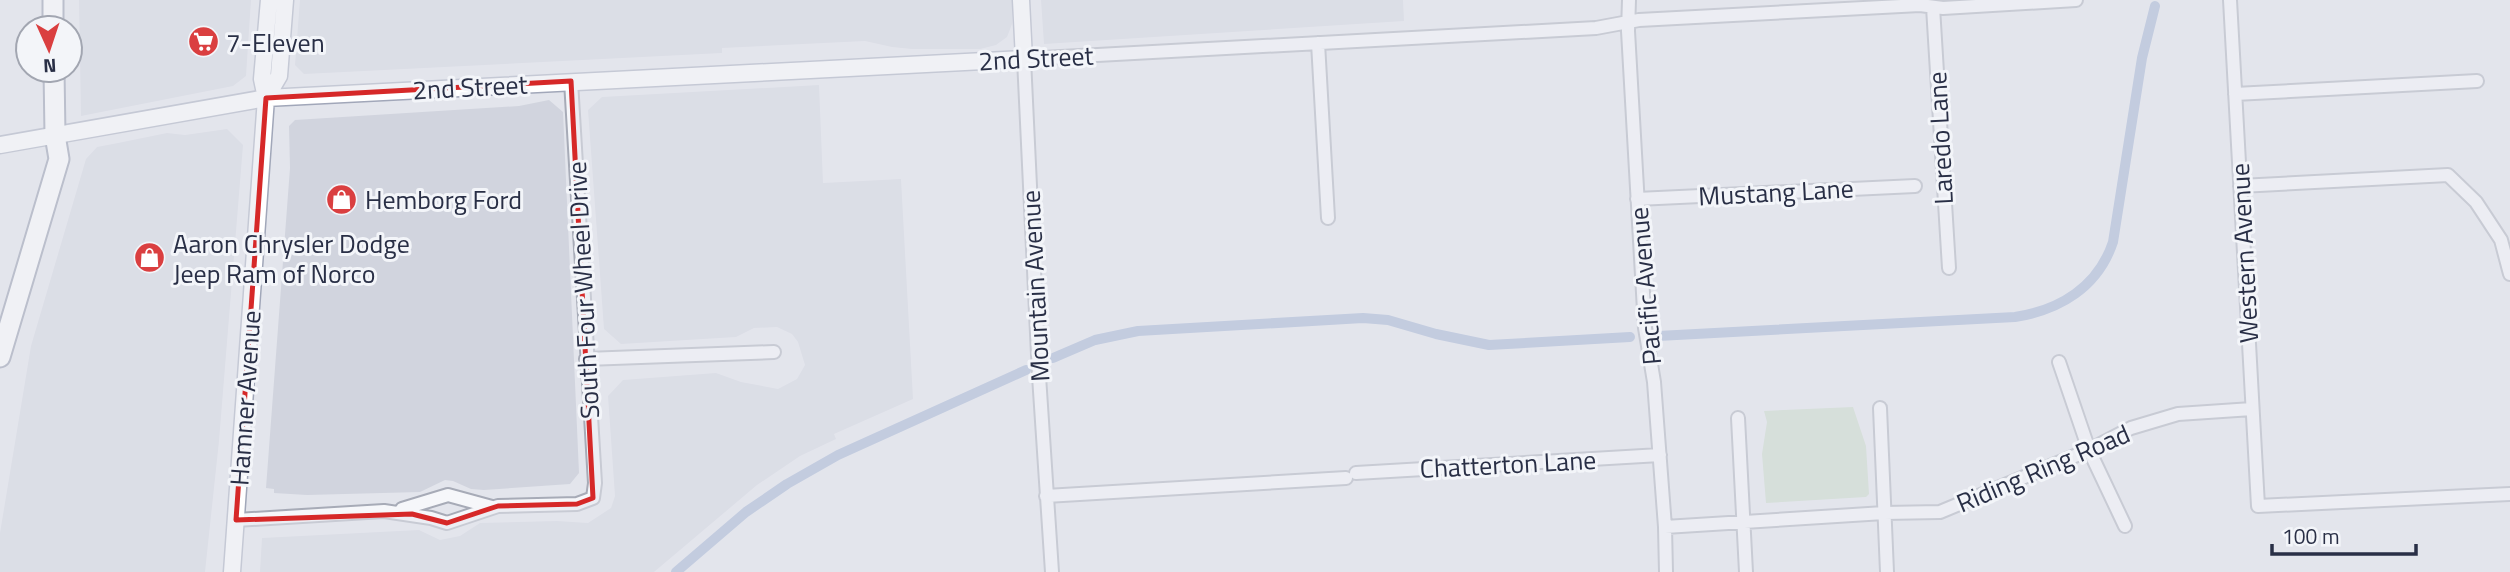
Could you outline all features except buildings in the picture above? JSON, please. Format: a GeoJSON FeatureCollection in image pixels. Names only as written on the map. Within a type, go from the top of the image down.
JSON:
{"type":"FeatureCollection","features":[{"type":"Feature","properties":{"kind":"highway"},"geometry":{"type":"LineString","coordinates":[[0,357],[59,159],[55,135],[54,84]]}},
{"type":"Feature","properties":{"kind":"main road","name":"Hamner Avenue"},"geometry":{"type":"LineString","coordinates":[[232,572],[266,98],[262,79],[269,0]]}},
{"type":"Feature","properties":{"kind":"main road","name":"Hamner Avenue"},"geometry":{"type":"LineString","coordinates":[[266,98],[279,76],[285,0]]}},
{"type":"Feature","properties":{"kind":"main road","name":"Mountain Avenue"},"geometry":{"type":"LineString","coordinates":[[1021,0],[1024,59]]}},
{"type":"Feature","properties":{"kind":"main road","name":"2nd Street"},"geometry":{"type":"LineString","coordinates":[[0,145],[266,98],[1024,59]]}},
{"type":"Feature","properties":{"kind":"street","name":"Pacific Avenue"},"geometry":{"type":"LineString","coordinates":[[1629,0],[1645,328],[1654,382],[1666,572]]}},
{"type":"Feature","properties":{"kind":"street","name":"2nd Street"},"geometry":{"type":"LineString","coordinates":[[1024,59],[1595,28],[1628,21],[1832,5],[1933,7],[2076,0]]}},
{"type":"Feature","properties":{"kind":"street","name":"Western Avenue"},"geometry":{"type":"LineString","coordinates":[[2230,0],[2258,506],[2510,494]]}},
{"type":"Feature","properties":{"kind":"street","name":"Laredo Lane"},"geometry":{"type":"LineString","coordinates":[[1933,7],[1949,268]]}},
{"type":"Feature","properties":{"kind":"street"},"geometry":{"type":"LineString","coordinates":[[1318,43],[1328,218]]}},
{"type":"Feature","properties":{"kind":"street","name":"Mountain Avenue"},"geometry":{"type":"LineString","coordinates":[[1024,59],[1039,376],[1052,572]]}},
{"type":"Feature","properties":{"kind":"street","name":"South Four Wheel Drive"},"geometry":{"type":"LineString","coordinates":[[493,508],[578,504],[593,498],[595,483],[571,81]]}},
{"type":"Feature","properties":{"kind":"street"},"geometry":{"type":"LineString","coordinates":[[2235,94],[2477,81]]}},
{"type":"Feature","properties":{"kind":"street"},"geometry":{"type":"LineString","coordinates":[[2240,186],[2448,175],[2476,202],[2501,240],[2510,274]]}},
{"type":"Feature","properties":{"kind":"street","name":"Mustang Lane"},"geometry":{"type":"LineString","coordinates":[[1637,199],[1915,186]]}},
{"type":"Feature","properties":{"kind":"street"},"geometry":{"type":"LineString","coordinates":[[586,359],[774,352]]}},
{"type":"Feature","properties":{"kind":"street"},"geometry":{"type":"LineString","coordinates":[[2059,362],[2089,450],[2125,526]]}},
{"type":"Feature","properties":{"kind":"street"},"geometry":{"type":"LineString","coordinates":[[1880,408],[1887,572]]}},
{"type":"Feature","properties":{"kind":"street","name":"Riding Ring Road"},"geometry":{"type":"LineString","coordinates":[[1665,527],[1940,512],[2089,450],[2131,428],[2178,415],[2252,409]]}},
{"type":"Feature","properties":{"kind":"street"},"geometry":{"type":"LineString","coordinates":[[1738,418],[1746,572]]}},
{"type":"Feature","properties":{"kind":"street","name":"Chatterton Lane"},"geometry":{"type":"LineString","coordinates":[[1046,496],[1660,455]]}},
{"type":"Feature","properties":{"kind":"street"},"geometry":{"type":"LineString","coordinates":[[392,512],[419,506],[448,495],[493,508]]}},
{"type":"Feature","properties":{"kind":"street"},"geometry":{"type":"LineString","coordinates":[[236,520],[392,512],[431,517],[447,523],[493,508]]}},
{"type":"Feature","properties":{"kind":"highlighted area"},"geometry":{"type":"Polygon","coordinates":[[[571,81],[593,498],[577,504],[498,506],[447,523],[412,514],[236,520],[266,98],[571,81]]]}},
{"type":"Feature","properties":{"kind":"shaded area"},"geometry":{"type":"Polygon","coordinates":[[[79,0],[251,0],[246,76],[233,86],[81,116],[84,14],[79,14],[79,0]]]}},
{"type":"Feature","properties":{"kind":"shaded area"},"geometry":{"type":"Polygon","coordinates":[[[300,0],[1012,0],[1012,24],[1007,37],[996,45],[980,49],[912,49],[865,41],[722,48],[722,53],[304,74],[295,65],[300,0]]]}},
{"type":"Feature","properties":{"kind":"shaded area"},"geometry":{"type":"Polygon","coordinates":[[[1041,0],[1403,0],[1404,21],[1044,44],[1041,0]]]}},
{"type":"Feature","properties":{"kind":"shaded area"},"geometry":{"type":"Polygon","coordinates":[[[819,85],[823,183],[901,179],[913,399],[834,434],[836,439],[800,456],[757,485],[654,572],[260,572],[262,538],[419,530],[440,540],[460,536],[480,523],[588,523],[611,508],[615,496],[608,396],[623,380],[716,373],[741,382],[778,389],[797,379],[805,365],[798,342],[792,334],[777,327],[754,328],[736,337],[621,344],[604,329],[588,110],[602,97],[819,85]]]}},
{"type":"Feature","properties":{"kind":"shaded area"},"geometry":{"type":"Polygon","coordinates":[[[549,100],[563,112],[579,473],[570,484],[484,490],[471,489],[445,480],[420,492],[307,495],[274,493],[274,489],[266,488],[290,168],[289,126],[295,120],[519,106],[549,100]]]}},
{"type":"Feature","properties":{"kind":"shaded area"},"geometry":{"type":"Polygon","coordinates":[[[227,129],[243,145],[219,441],[205,572],[0,572],[0,533],[31,346],[86,159],[97,147],[167,133],[185,135],[227,129]]]}},
{"type":"Feature","properties":{"kind":"green space"},"geometry":{"type":"Polygon","coordinates":[[[1853,407],[1866,446],[1869,494],[1866,497],[1766,503],[1762,454],[1767,422],[1764,411],[1853,407]]]}},
{"type":"Feature","properties":{"kind":"waterway"},"geometry":{"type":"LineString","coordinates":[[1658,336],[2015,317],[2047,309],[2075,294],[2098,272],[2113,242],[2142,58],[2155,6]]}},
{"type":"Feature","properties":{"kind":"waterway"},"geometry":{"type":"LineString","coordinates":[[1053,358],[1095,340],[1138,331],[1363,318],[1388,320],[1489,345],[1630,337]]}},
{"type":"Feature","properties":{"kind":"waterway"},"geometry":{"type":"LineString","coordinates":[[676,572],[746,512],[787,484],[838,455],[1026,370]]}},
{"type":"Feature","properties":{"kind":"place","name":"7-Eleven"},"geometry":{"type":"Point","coordinates":[203,42]}},
{"type":"Feature","properties":{"kind":"place","name":"Hemborg Ford"},"geometry":{"type":"Point","coordinates":[342,199]}},
{"type":"Feature","properties":{"kind":"place","name":"Aaron Chrysler Dodge Jeep Ram of Norco"},"geometry":{"type":"Point","coordinates":[150,258]}}]}
